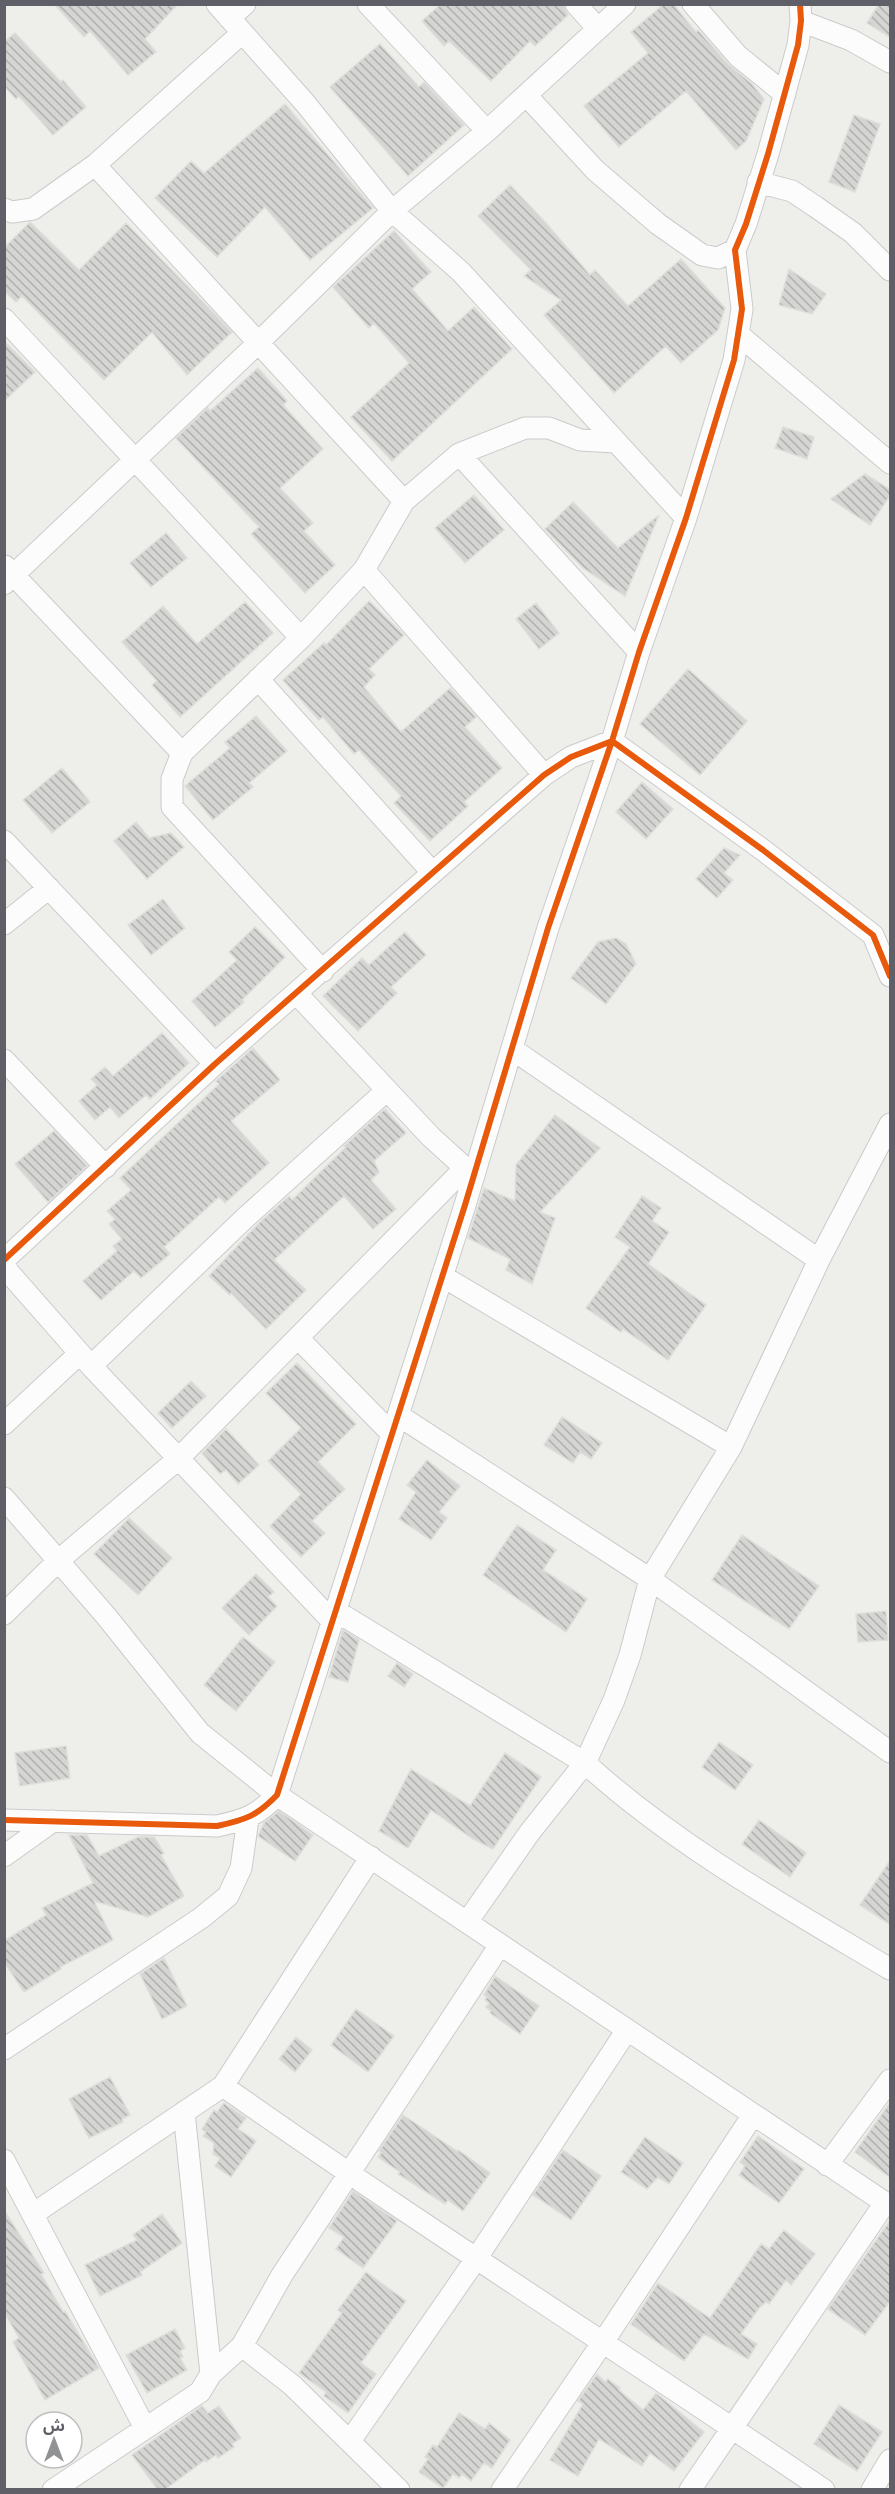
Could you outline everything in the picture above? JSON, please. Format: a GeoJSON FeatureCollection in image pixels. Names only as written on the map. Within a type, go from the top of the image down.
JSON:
{"type":"FeatureCollection","features":[{"type":"Feature","properties":{"kind":"street"},"geometry":{"type":"LineString","coordinates":[[368,4],[488,131]]}},
{"type":"Feature","properties":{"kind":"street"},"geometry":{"type":"LineString","coordinates":[[576,4],[598,29]]}},
{"type":"Feature","properties":{"kind":"street"},"geometry":{"type":"LineString","coordinates":[[182,753],[7,575],[257,344],[392,211],[488,131],[625,4]]}},
{"type":"Feature","properties":{"kind":"street"},"geometry":{"type":"LineString","coordinates":[[693,4],[738,56],[785,94]]}},
{"type":"Feature","properties":{"kind":"street"},"geometry":{"type":"LineString","coordinates":[[4,1820],[217,1826],[248,1819],[263,1810],[277,1796],[442,1276],[469,1172],[512,1049],[548,928],[612,741],[639,652],[686,518],[734,360],[741,309],[735,250],[746,224],[785,94],[798,45],[801,13],[891,62]]}},
{"type":"Feature","properties":{"kind":"street"},"geometry":{"type":"LineString","coordinates":[[4,209],[12,212],[33,208],[95,165],[233,15],[392,211],[461,272],[686,518]]}},
{"type":"Feature","properties":{"kind":"street"},"geometry":{"type":"LineString","coordinates":[[526,95],[595,170],[658,224],[702,255],[718,258],[735,250]]}},
{"type":"Feature","properties":{"kind":"street"},"geometry":{"type":"LineString","coordinates":[[95,165],[257,344],[404,501]]}},
{"type":"Feature","properties":{"kind":"street"},"geometry":{"type":"LineString","coordinates":[[758,182],[792,191],[854,233],[891,270]]}},
{"type":"Feature","properties":{"kind":"street"},"geometry":{"type":"LineString","coordinates":[[4,319],[301,639]]}},
{"type":"Feature","properties":{"kind":"street"},"geometry":{"type":"LineString","coordinates":[[738,334],[891,463]]}},
{"type":"Feature","properties":{"kind":"street"},"geometry":{"type":"LineString","coordinates":[[323,971],[172,807],[172,779],[182,753],[301,639],[364,570],[404,501],[459,454],[525,428],[549,428],[580,440],[615,442]]}},
{"type":"Feature","properties":{"kind":"street"},"geometry":{"type":"LineString","coordinates":[[459,454],[639,652]]}},
{"type":"Feature","properties":{"kind":"street"},"geometry":{"type":"LineString","coordinates":[[364,570],[544,775]]}},
{"type":"Feature","properties":{"kind":"street"},"geometry":{"type":"LineString","coordinates":[[258,679],[432,872]]}},
{"type":"Feature","properties":{"kind":"street"},"geometry":{"type":"LineString","coordinates":[[4,1260],[215,1064],[544,775],[570,757],[612,741]]}},
{"type":"Feature","properties":{"kind":"street"},"geometry":{"type":"LineString","coordinates":[[612,741],[763,850],[873,935],[886,949],[891,976]]}},
{"type":"Feature","properties":{"kind":"street"},"geometry":{"type":"LineString","coordinates":[[4,841],[215,1064]]}},
{"type":"Feature","properties":{"kind":"street"},"geometry":{"type":"LineString","coordinates":[[4,924],[49,888]]}},
{"type":"Feature","properties":{"kind":"street"},"geometry":{"type":"LineString","coordinates":[[297,994],[386,1091],[469,1172]]}},
{"type":"Feature","properties":{"kind":"street"},"geometry":{"type":"LineString","coordinates":[[512,1049],[819,1260]]}},
{"type":"Feature","properties":{"kind":"street"},"geometry":{"type":"LineString","coordinates":[[4,1060],[106,1167]]}},
{"type":"Feature","properties":{"kind":"street"},"geometry":{"type":"LineString","coordinates":[[4,1424],[85,1360],[386,1091]]}},
{"type":"Feature","properties":{"kind":"street"},"geometry":{"type":"LineString","coordinates":[[467,1922],[530,1832],[585,1763],[615,1700],[630,1655],[650,1579],[731,1447],[819,1260],[891,1124]]}},
{"type":"Feature","properties":{"kind":"street"},"geometry":{"type":"LineString","coordinates":[[4,1614],[59,1560],[178,1459],[298,1338],[469,1172]]}},
{"type":"Feature","properties":{"kind":"street"},"geometry":{"type":"LineString","coordinates":[[4,1267],[85,1360],[178,1459],[335,1617],[585,1763],[618,1793],[779,1903],[891,1969]]}},
{"type":"Feature","properties":{"kind":"street"},"geometry":{"type":"LineString","coordinates":[[442,1276],[731,1447]]}},
{"type":"Feature","properties":{"kind":"street"},"geometry":{"type":"LineString","coordinates":[[298,1338],[395,1425],[650,1579],[891,1752]]}},
{"type":"Feature","properties":{"kind":"street"},"geometry":{"type":"LineString","coordinates":[[4,1498],[59,1560],[200,1733],[277,1796],[888,2205],[690,2490]]}},
{"type":"Feature","properties":{"kind":"street"},"geometry":{"type":"LineString","coordinates":[[4,2049],[201,1918],[228,1896],[241,1868],[248,1819]]}},
{"type":"Feature","properties":{"kind":"street"},"geometry":{"type":"LineString","coordinates":[[4,1856],[53,1821]]}},
{"type":"Feature","properties":{"kind":"street"},"geometry":{"type":"LineString","coordinates":[[33,2214],[223,2086],[371,1857]]}},
{"type":"Feature","properties":{"kind":"street"},"geometry":{"type":"LineString","coordinates":[[53,2490],[200,2392],[211,2374],[242,2346],[282,2275],[347,2174],[501,1945]]}},
{"type":"Feature","properties":{"kind":"street"},"geometry":{"type":"LineString","coordinates":[[350,2441],[476,2259],[627,2030]]}},
{"type":"Feature","properties":{"kind":"street"},"geometry":{"type":"LineString","coordinates":[[827,2165],[891,2080]]}},
{"type":"Feature","properties":{"kind":"street"},"geometry":{"type":"LineString","coordinates":[[223,2086],[347,2174],[733,2427],[824,2490]]}},
{"type":"Feature","properties":{"kind":"street"},"geometry":{"type":"LineString","coordinates":[[184,2112],[211,2374]]}},
{"type":"Feature","properties":{"kind":"street"},"geometry":{"type":"LineString","coordinates":[[502,2490],[753,2115]]}},
{"type":"Feature","properties":{"kind":"street"},"geometry":{"type":"LineString","coordinates":[[4,2160],[146,2428]]}},
{"type":"Feature","properties":{"kind":"street"},"geometry":{"type":"LineString","coordinates":[[242,2346],[292,2385],[399,2490]]}},
{"type":"Feature","properties":{"kind":"street"},"geometry":{"type":"LineString","coordinates":[[872,2490],[891,2460]]}},
{"type":"Feature","properties":{"kind":"building"},"geometry":{"type":"Polygon","coordinates":[[[54,4],[178,4],[145,39],[156,52],[128,75],[90,31],[84,37],[54,4]]]}},
{"type":"Feature","properties":{"kind":"building"},"geometry":{"type":"Polygon","coordinates":[[[441,4],[563,4],[568,15],[535,46],[530,41],[491,81],[449,41],[444,46],[422,21],[441,4]]]}},
{"type":"Feature","properties":{"kind":"building"},"geometry":{"type":"Polygon","coordinates":[[[664,4],[673,4],[696,32],[698,30],[728,64],[752,84],[764,99],[746,141],[736,150],[686,91],[619,147],[584,106],[648,53],[631,32],[664,4]]]}},
{"type":"Feature","properties":{"kind":"building"},"geometry":{"type":"Polygon","coordinates":[[[879,4],[891,4],[891,38],[867,23],[879,4]]]}},
{"type":"Feature","properties":{"kind":"building"},"geometry":{"type":"Polygon","coordinates":[[[15,33],[61,82],[63,80],[86,107],[53,135],[19,96],[16,99],[4,86],[4,42],[15,33]]]}},
{"type":"Feature","properties":{"kind":"building"},"geometry":{"type":"Polygon","coordinates":[[[380,44],[419,87],[424,82],[464,125],[408,176],[330,87],[380,44]]]}},
{"type":"Feature","properties":{"kind":"building"},"geometry":{"type":"Polygon","coordinates":[[[285,104],[373,208],[310,260],[265,207],[217,257],[155,198],[191,161],[204,173],[285,104]]]}},
{"type":"Feature","properties":{"kind":"building"},"geometry":{"type":"Polygon","coordinates":[[[854,115],[880,124],[855,192],[829,182],[854,115]]]}},
{"type":"Feature","properties":{"kind":"building"},"geometry":{"type":"Polygon","coordinates":[[[510,185],[590,275],[595,270],[628,306],[681,259],[725,308],[718,330],[681,363],[666,346],[614,393],[544,315],[561,300],[524,276],[531,270],[478,216],[510,185]]]}},
{"type":"Feature","properties":{"kind":"building"},"geometry":{"type":"Polygon","coordinates":[[[30,222],[79,270],[126,223],[232,332],[187,375],[152,332],[104,380],[22,296],[16,302],[4,291],[4,248],[30,222]]]}},
{"type":"Feature","properties":{"kind":"building"},"geometry":{"type":"Polygon","coordinates":[[[394,231],[431,272],[412,289],[448,331],[474,307],[512,349],[392,461],[351,417],[409,363],[374,323],[369,328],[333,287],[394,231]]]}},
{"type":"Feature","properties":{"kind":"building"},"geometry":{"type":"Polygon","coordinates":[[[789,269],[826,294],[812,314],[779,305],[789,269]]]}},
{"type":"Feature","properties":{"kind":"building"},"geometry":{"type":"Polygon","coordinates":[[[4,341],[35,372],[4,401],[4,341]]]}},
{"type":"Feature","properties":{"kind":"building"},"geometry":{"type":"Polygon","coordinates":[[[258,368],[287,401],[283,405],[323,449],[280,488],[313,523],[304,531],[335,565],[305,593],[251,534],[259,527],[176,438],[208,408],[210,411],[258,368]]]}},
{"type":"Feature","properties":{"kind":"building"},"geometry":{"type":"Polygon","coordinates":[[[783,427],[814,437],[807,459],[775,448],[783,427]]]}},
{"type":"Feature","properties":{"kind":"building"},"geometry":{"type":"Polygon","coordinates":[[[865,474],[891,490],[891,494],[870,525],[831,499],[865,474]]]}},
{"type":"Feature","properties":{"kind":"building"},"geometry":{"type":"Polygon","coordinates":[[[474,495],[504,530],[465,563],[435,528],[474,495]]]}},
{"type":"Feature","properties":{"kind":"building"},"geometry":{"type":"Polygon","coordinates":[[[573,502],[618,548],[659,515],[625,596],[583,568],[545,529],[573,502]]]}},
{"type":"Feature","properties":{"kind":"building"},"geometry":{"type":"Polygon","coordinates":[[[166,533],[187,558],[151,587],[130,563],[166,533]]]}},
{"type":"Feature","properties":{"kind":"building"},"geometry":{"type":"Polygon","coordinates":[[[369,601],[404,635],[369,669],[375,675],[364,687],[401,732],[450,688],[476,717],[465,727],[502,768],[464,802],[468,806],[430,841],[394,803],[401,796],[359,750],[354,754],[323,717],[319,720],[283,680],[324,643],[326,645],[369,601]]]}},
{"type":"Feature","properties":{"kind":"building"},"geometry":{"type":"Polygon","coordinates":[[[245,602],[273,633],[180,717],[152,685],[157,681],[122,642],[163,606],[197,644],[245,602]]]}},
{"type":"Feature","properties":{"kind":"building"},"geometry":{"type":"Polygon","coordinates":[[[536,603],[559,633],[539,649],[516,619],[536,603]]]}},
{"type":"Feature","properties":{"kind":"building"},"geometry":{"type":"Polygon","coordinates":[[[688,669],[747,721],[700,775],[640,724],[688,669]]]}},
{"type":"Feature","properties":{"kind":"building"},"geometry":{"type":"Polygon","coordinates":[[[256,716],[287,751],[249,783],[253,787],[213,820],[185,786],[230,748],[225,742],[256,716]]]}},
{"type":"Feature","properties":{"kind":"building"},"geometry":{"type":"Polygon","coordinates":[[[62,768],[90,802],[52,833],[23,800],[62,768]]]}},
{"type":"Feature","properties":{"kind":"building"},"geometry":{"type":"Polygon","coordinates":[[[642,782],[673,809],[646,839],[616,812],[642,782]]]}},
{"type":"Feature","properties":{"kind":"building"},"geometry":{"type":"Polygon","coordinates":[[[136,822],[149,838],[171,833],[184,847],[147,879],[114,841],[136,822]]]}},
{"type":"Feature","properties":{"kind":"building"},"geometry":{"type":"Polygon","coordinates":[[[724,848],[740,855],[724,873],[733,880],[717,898],[696,879],[724,848]]]}},
{"type":"Feature","properties":{"kind":"building"},"geometry":{"type":"Polygon","coordinates":[[[163,899],[185,928],[151,955],[128,925],[163,899]]]}},
{"type":"Feature","properties":{"kind":"building"},"geometry":{"type":"Polygon","coordinates":[[[255,927],[285,957],[242,1000],[244,1002],[215,1027],[192,1001],[237,960],[229,952],[255,927]]]}},
{"type":"Feature","properties":{"kind":"building"},"geometry":{"type":"Polygon","coordinates":[[[405,932],[426,955],[391,987],[397,993],[358,1031],[323,996],[362,958],[369,965],[405,932]]]}},
{"type":"Feature","properties":{"kind":"building"},"geometry":{"type":"Polygon","coordinates":[[[616,938],[626,944],[636,964],[606,1004],[571,978],[598,942],[616,938]]]}},
{"type":"Feature","properties":{"kind":"building"},"geometry":{"type":"Polygon","coordinates":[[[162,1033],[189,1063],[150,1099],[146,1095],[119,1118],[110,1107],[95,1120],[79,1101],[97,1085],[91,1079],[105,1067],[113,1076],[162,1033]]]}},
{"type":"Feature","properties":{"kind":"building"},"geometry":{"type":"Polygon","coordinates":[[[253,1048],[280,1080],[231,1121],[269,1163],[225,1203],[219,1197],[164,1247],[170,1254],[141,1278],[134,1271],[101,1300],[83,1281],[117,1251],[113,1246],[122,1239],[109,1224],[115,1219],[107,1211],[131,1190],[120,1178],[219,1084],[216,1081],[253,1048]]]}},
{"type":"Feature","properties":{"kind":"building"},"geometry":{"type":"Polygon","coordinates":[[[385,1109],[406,1133],[374,1161],[379,1172],[371,1180],[396,1209],[373,1229],[344,1196],[274,1260],[306,1290],[266,1329],[231,1293],[230,1295],[209,1276],[260,1222],[289,1196],[292,1200],[346,1147],[344,1146],[385,1109]]]}},
{"type":"Feature","properties":{"kind":"building"},"geometry":{"type":"Polygon","coordinates":[[[555,1115],[600,1148],[540,1212],[555,1218],[532,1284],[506,1270],[510,1259],[468,1238],[484,1188],[515,1201],[516,1165],[555,1115]]]}},
{"type":"Feature","properties":{"kind":"building"},"geometry":{"type":"Polygon","coordinates":[[[54,1131],[87,1166],[48,1202],[15,1164],[54,1131]]]}},
{"type":"Feature","properties":{"kind":"building"},"geometry":{"type":"Polygon","coordinates":[[[642,1196],[661,1208],[652,1221],[669,1232],[648,1264],[706,1305],[668,1360],[623,1329],[621,1332],[586,1308],[630,1247],[615,1237],[642,1196]]]}},
{"type":"Feature","properties":{"kind":"building"},"geometry":{"type":"Polygon","coordinates":[[[297,1363],[356,1424],[318,1462],[345,1489],[312,1521],[325,1533],[301,1557],[270,1526],[301,1494],[268,1461],[301,1428],[266,1393],[297,1363]]]}},
{"type":"Feature","properties":{"kind":"building"},"geometry":{"type":"Polygon","coordinates":[[[191,1381],[206,1396],[172,1428],[158,1413],[191,1381]]]}},
{"type":"Feature","properties":{"kind":"building"},"geometry":{"type":"Polygon","coordinates":[[[562,1417],[602,1443],[591,1459],[580,1452],[573,1463],[544,1445],[562,1417]]]}},
{"type":"Feature","properties":{"kind":"building"},"geometry":{"type":"Polygon","coordinates":[[[226,1429],[259,1465],[238,1484],[226,1470],[220,1474],[202,1453],[226,1429]]]}},
{"type":"Feature","properties":{"kind":"building"},"geometry":{"type":"Polygon","coordinates":[[[427,1460],[460,1486],[439,1512],[447,1518],[431,1540],[399,1519],[416,1492],[407,1485],[427,1460]]]}},
{"type":"Feature","properties":{"kind":"building"},"geometry":{"type":"Polygon","coordinates":[[[129,1518],[172,1558],[138,1595],[94,1554],[129,1518]]]}},
{"type":"Feature","properties":{"kind":"building"},"geometry":{"type":"Polygon","coordinates":[[[517,1525],[556,1550],[543,1570],[587,1599],[566,1632],[483,1575],[517,1525]]]}},
{"type":"Feature","properties":{"kind":"building"},"geometry":{"type":"Polygon","coordinates":[[[742,1535],[819,1586],[789,1629],[712,1580],[742,1535]]]}},
{"type":"Feature","properties":{"kind":"building"},"geometry":{"type":"Polygon","coordinates":[[[256,1574],[274,1592],[268,1597],[277,1606],[249,1635],[222,1608],[256,1574]]]}},
{"type":"Feature","properties":{"kind":"building"},"geometry":{"type":"Polygon","coordinates":[[[886,1611],[888,1640],[858,1642],[856,1614],[886,1611]]]}},
{"type":"Feature","properties":{"kind":"building"},"geometry":{"type":"Polygon","coordinates":[[[343,1630],[359,1640],[348,1682],[329,1677],[343,1630]]]}},
{"type":"Feature","properties":{"kind":"building"},"geometry":{"type":"Polygon","coordinates":[[[243,1637],[275,1662],[236,1711],[204,1685],[243,1637]]]}},
{"type":"Feature","properties":{"kind":"building"},"geometry":{"type":"Polygon","coordinates":[[[397,1663],[413,1674],[404,1687],[388,1676],[397,1663]]]}},
{"type":"Feature","properties":{"kind":"building"},"geometry":{"type":"Polygon","coordinates":[[[719,1742],[753,1765],[735,1790],[702,1767],[719,1742]]]}},
{"type":"Feature","properties":{"kind":"building"},"geometry":{"type":"Polygon","coordinates":[[[66,1746],[70,1778],[20,1786],[15,1753],[66,1746]]]}},
{"type":"Feature","properties":{"kind":"building"},"geometry":{"type":"Polygon","coordinates":[[[505,1753],[541,1777],[493,1849],[473,1839],[431,1810],[408,1848],[379,1831],[411,1769],[470,1806],[505,1753]]]}},
{"type":"Feature","properties":{"kind":"building"},"geometry":{"type":"Polygon","coordinates":[[[279,1811],[313,1835],[295,1861],[258,1836],[264,1823],[279,1811]]]}},
{"type":"Feature","properties":{"kind":"building"},"geometry":{"type":"Polygon","coordinates":[[[759,1820],[806,1853],[790,1877],[742,1844],[759,1820]]]}},
{"type":"Feature","properties":{"kind":"building"},"geometry":{"type":"Polygon","coordinates":[[[69,1835],[87,1835],[99,1856],[138,1837],[154,1837],[164,1853],[161,1855],[184,1896],[148,1917],[94,1901],[113,1940],[60,1967],[61,1969],[24,1992],[4,1962],[4,1941],[46,1915],[42,1908],[93,1883],[69,1835]]]}},
{"type":"Feature","properties":{"kind":"building"},"geometry":{"type":"Polygon","coordinates":[[[891,1859],[891,1925],[860,1905],[891,1859]]]}},
{"type":"Feature","properties":{"kind":"building"},"geometry":{"type":"Polygon","coordinates":[[[164,1958],[187,2006],[162,2019],[140,1974],[164,1958]]]}},
{"type":"Feature","properties":{"kind":"building"},"geometry":{"type":"Polygon","coordinates":[[[495,1976],[539,2006],[520,2034],[490,2013],[491,2011],[486,2007],[489,2003],[485,2000],[487,1997],[484,1995],[495,1976]]]}},
{"type":"Feature","properties":{"kind":"building"},"geometry":{"type":"Polygon","coordinates":[[[356,2009],[394,2036],[368,2072],[331,2045],[356,2009]]]}},
{"type":"Feature","properties":{"kind":"building"},"geometry":{"type":"Polygon","coordinates":[[[296,2037],[312,2050],[295,2072],[279,2059],[296,2037]]]}},
{"type":"Feature","properties":{"kind":"building"},"geometry":{"type":"Polygon","coordinates":[[[110,2077],[130,2115],[122,2119],[123,2122],[89,2138],[69,2099],[110,2077]]]}},
{"type":"Feature","properties":{"kind":"building"},"geometry":{"type":"Polygon","coordinates":[[[891,2101],[891,2178],[855,2152],[891,2101]]]}},
{"type":"Feature","properties":{"kind":"building"},"geometry":{"type":"Polygon","coordinates":[[[224,2103],[246,2118],[238,2129],[256,2141],[231,2177],[215,2166],[220,2158],[213,2154],[214,2143],[203,2136],[206,2132],[202,2129],[214,2110],[217,2112],[224,2103]]]}},
{"type":"Feature","properties":{"kind":"building"},"geometry":{"type":"Polygon","coordinates":[[[403,2115],[490,2173],[463,2211],[448,2200],[445,2204],[398,2174],[400,2172],[378,2157],[381,2153],[379,2151],[403,2115]]]}},
{"type":"Feature","properties":{"kind":"building"},"geometry":{"type":"Polygon","coordinates":[[[758,2136],[804,2169],[779,2203],[739,2175],[745,2166],[740,2162],[758,2136]]]}},
{"type":"Feature","properties":{"kind":"building"},"geometry":{"type":"Polygon","coordinates":[[[645,2137],[683,2163],[669,2184],[658,2177],[647,2189],[621,2172],[645,2137]]]}},
{"type":"Feature","properties":{"kind":"building"},"geometry":{"type":"Polygon","coordinates":[[[563,2150],[601,2176],[571,2220],[533,2195],[563,2150]]]}},
{"type":"Feature","properties":{"kind":"building"},"geometry":{"type":"Polygon","coordinates":[[[353,2191],[397,2221],[363,2268],[336,2249],[344,2237],[329,2228],[353,2191]]]}},
{"type":"Feature","properties":{"kind":"building"},"geometry":{"type":"Polygon","coordinates":[[[4,2210],[44,2273],[41,2274],[63,2312],[65,2311],[99,2368],[45,2400],[13,2342],[19,2338],[4,2312],[4,2210]]]}},
{"type":"Feature","properties":{"kind":"building"},"geometry":{"type":"Polygon","coordinates":[[[162,2214],[182,2243],[140,2272],[142,2275],[100,2296],[85,2265],[137,2240],[133,2235],[162,2214]]]}},
{"type":"Feature","properties":{"kind":"building"},"geometry":{"type":"Polygon","coordinates":[[[891,2219],[891,2300],[865,2335],[828,2309],[891,2219]]]}},
{"type":"Feature","properties":{"kind":"building"},"geometry":{"type":"Polygon","coordinates":[[[784,2230],[815,2254],[791,2285],[786,2280],[769,2304],[766,2302],[759,2308],[741,2334],[757,2344],[748,2359],[704,2334],[684,2361],[631,2324],[658,2283],[710,2318],[761,2244],[769,2249],[784,2230]]]}},
{"type":"Feature","properties":{"kind":"building"},"geometry":{"type":"Polygon","coordinates":[[[366,2272],[406,2301],[361,2363],[376,2374],[348,2413],[324,2396],[326,2392],[299,2373],[342,2313],[338,2310],[366,2272]]]}},
{"type":"Feature","properties":{"kind":"building"},"geometry":{"type":"Polygon","coordinates":[[[175,2329],[185,2348],[180,2351],[183,2357],[180,2358],[187,2370],[147,2393],[126,2355],[175,2329]]]}},
{"type":"Feature","properties":{"kind":"building"},"geometry":{"type":"Polygon","coordinates":[[[597,2374],[605,2382],[608,2379],[620,2388],[619,2390],[643,2410],[656,2393],[704,2432],[674,2471],[650,2453],[642,2466],[599,2439],[578,2476],[550,2460],[583,2404],[578,2401],[597,2374]]]}},
{"type":"Feature","properties":{"kind":"building"},"geometry":{"type":"Polygon","coordinates":[[[839,2405],[882,2432],[857,2471],[814,2444],[839,2405]]]}},
{"type":"Feature","properties":{"kind":"building"},"geometry":{"type":"Polygon","coordinates":[[[202,2406],[208,2413],[219,2406],[241,2438],[232,2444],[234,2447],[218,2458],[216,2455],[206,2462],[205,2460],[164,2490],[158,2490],[132,2455],[202,2406]]]}},
{"type":"Feature","properties":{"kind":"building"},"geometry":{"type":"Polygon","coordinates":[[[459,2413],[485,2429],[489,2423],[510,2440],[492,2468],[484,2463],[471,2481],[462,2474],[459,2478],[453,2474],[443,2488],[419,2472],[428,2459],[425,2457],[433,2445],[437,2447],[459,2413]]]}},
{"type":"Feature","properties":{"kind":"cycle path"},"geometry":{"type":"LineString","coordinates":[[4,1820],[217,1826],[250,1816],[277,1795],[465,1205],[548,928],[686,518],[734,360],[742,309],[735,250],[746,224],[768,154],[798,45],[801,21],[800,4]]}},
{"type":"Feature","properties":{"kind":"cycle path"},"geometry":{"type":"LineString","coordinates":[[4,1260],[215,1064],[544,775],[571,757],[612,741],[763,850],[873,935],[890,976]]}}]}
